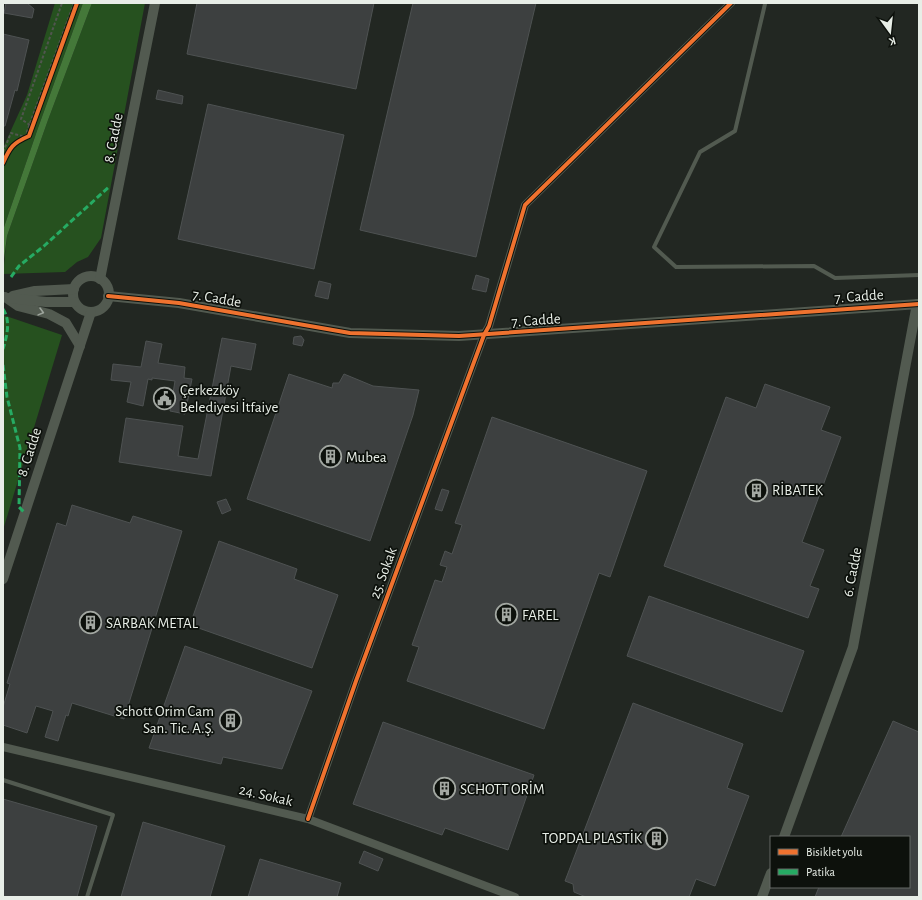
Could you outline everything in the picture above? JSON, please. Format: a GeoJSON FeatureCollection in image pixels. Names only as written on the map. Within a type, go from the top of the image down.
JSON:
{"type":"FeatureCollection","features":[{"type":"Feature","properties":{"kind":"street","name":"8. Cadde"},"geometry":{"type":"LineString","coordinates":[[100,279],[155,3]]}},
{"type":"Feature","properties":{"kind":"street","name":"25. Sokak"},"geometry":{"type":"LineString","coordinates":[[308,819],[356,681],[489,326],[525,205],[731,3]]}},
{"type":"Feature","properties":{"kind":"street"},"geometry":{"type":"LineString","coordinates":[[91,276],[100,279],[106,285],[108,296],[104,306],[97,311],[91,312],[80,309],[74,302],[74,289],[82,278],[91,276]]}},
{"type":"Feature","properties":{"kind":"street"},"geometry":{"type":"LineString","coordinates":[[4,297],[35,291],[74,289]]}},
{"type":"Feature","properties":{"kind":"street","name":"7. Cadde"},"geometry":{"type":"LineString","coordinates":[[108,296],[179,303],[350,333],[484,336],[918,304]]}},
{"type":"Feature","properties":{"kind":"street"},"geometry":{"type":"LineString","coordinates":[[4,297],[46,302],[74,302]]}},
{"type":"Feature","properties":{"kind":"street"},"geometry":{"type":"LineString","coordinates":[[4,297],[18,306],[49,314],[66,323],[80,346]]}},
{"type":"Feature","properties":{"kind":"street","name":"6. Cadde"},"geometry":{"type":"LineString","coordinates":[[784,836],[853,646],[918,304]]}},
{"type":"Feature","properties":{"kind":"street","name":"8. Cadde"},"geometry":{"type":"LineString","coordinates":[[3,579],[91,312]]}},
{"type":"Feature","properties":{"kind":"street","name":"24. Sokak"},"geometry":{"type":"LineString","coordinates":[[3,748],[308,819],[515,897]]}},
{"type":"Feature","properties":{"kind":"street"},"geometry":{"type":"LineString","coordinates":[[762,897],[770,876]]}},
{"type":"Feature","properties":{"kind":"lane"},"geometry":{"type":"LineString","coordinates":[[765,4],[735,131],[700,152],[654,247],[676,267],[814,266],[835,278],[919,275]]}},
{"type":"Feature","properties":{"kind":"lane"},"geometry":{"type":"LineString","coordinates":[[3,780],[113,815],[87,897]]}},
{"type":"Feature","properties":{"kind":"path"},"geometry":{"type":"LineString","coordinates":[[30,125],[21,119],[62,3]]}},
{"type":"Feature","properties":{"kind":"path"},"geometry":{"type":"LineString","coordinates":[[5,154],[11,133],[25,137],[74,3]]}},
{"type":"Feature","properties":{"kind":"path"},"geometry":{"type":"LineString","coordinates":[[27,141],[77,3]]}},
{"type":"Feature","properties":{"kind":"path"},"geometry":{"type":"LineString","coordinates":[[17,141],[29,136]]}},
{"type":"Feature","properties":{"kind":"path"},"geometry":{"type":"LineString","coordinates":[[5,154],[10,148]]}},
{"type":"Feature","properties":{"kind":"shaded area"},"geometry":{"type":"Polygon","coordinates":[[[55,3],[83,3],[3,230],[3,148],[27,95],[55,3]]]}},
{"type":"Feature","properties":{"kind":"shaded area"},"geometry":{"type":"Polygon","coordinates":[[[83,3],[92,3],[48,120],[7,236],[3,267],[3,230],[83,3]]]}},
{"type":"Feature","properties":{"kind":"shaded area"},"geometry":{"type":"Polygon","coordinates":[[[92,3],[145,3],[101,238],[88,257],[77,262],[65,272],[3,274],[7,236],[48,120],[92,3]]]}},
{"type":"Feature","properties":{"kind":"shaded area"},"geometry":{"type":"Polygon","coordinates":[[[3,315],[62,335],[3,530],[3,315]]]}},
{"type":"Feature","properties":{"kind":"building"},"geometry":{"type":"Polygon","coordinates":[[[6,3],[27,3],[34,9],[32,18],[4,13],[6,3]]]}},
{"type":"Feature","properties":{"kind":"building"},"geometry":{"type":"Polygon","coordinates":[[[197,3],[374,3],[356,89],[187,54],[197,3]]]}},
{"type":"Feature","properties":{"kind":"building"},"geometry":{"type":"Polygon","coordinates":[[[413,3],[536,3],[476,257],[360,230],[413,3]]]}},
{"type":"Feature","properties":{"kind":"building"},"geometry":{"type":"Polygon","coordinates":[[[3,34],[29,40],[17,91],[15,90],[5,126],[3,126],[3,34]]]}},
{"type":"Feature","properties":{"kind":"building"},"geometry":{"type":"Polygon","coordinates":[[[158,90],[183,96],[182,104],[156,99],[158,90]]]}},
{"type":"Feature","properties":{"kind":"building"},"geometry":{"type":"Polygon","coordinates":[[[208,104],[344,135],[314,269],[178,239],[208,104]]]}},
{"type":"Feature","properties":{"kind":"building"},"geometry":{"type":"Polygon","coordinates":[[[476,275],[489,279],[486,292],[472,289],[476,275]]]}},
{"type":"Feature","properties":{"kind":"building"},"geometry":{"type":"Polygon","coordinates":[[[319,281],[331,284],[328,299],[315,296],[319,281]]]}},
{"type":"Feature","properties":{"kind":"building"},"geometry":{"type":"Polygon","coordinates":[[[301,336],[304,340],[302,346],[293,344],[294,337],[301,336]]]}},
{"type":"Feature","properties":{"kind":"building"},"geometry":{"type":"Polygon","coordinates":[[[222,338],[256,344],[251,370],[231,366],[211,476],[119,462],[126,418],[183,426],[178,456],[198,459],[222,338]]]}},
{"type":"Feature","properties":{"kind":"building"},"geometry":{"type":"Polygon","coordinates":[[[146,341],[162,344],[158,363],[185,367],[184,378],[192,379],[185,414],[170,411],[175,381],[152,378],[152,380],[148,379],[143,406],[127,402],[131,382],[111,380],[113,364],[141,367],[146,341]]]}},
{"type":"Feature","properties":{"kind":"building","name":"Mubea"},"geometry":{"type":"Polygon","coordinates":[[[289,374],[332,388],[333,383],[339,383],[344,374],[373,386],[419,390],[413,415],[370,541],[247,499],[289,374]]]}},
{"type":"Feature","properties":{"kind":"building","name":"RİBATEK"},"geometry":{"type":"Polygon","coordinates":[[[765,384],[830,407],[821,430],[841,437],[802,542],[824,550],[810,586],[819,589],[808,618],[664,566],[726,397],[756,408],[765,384]]]}},
{"type":"Feature","properties":{"kind":"building"},"geometry":{"type":"Polygon","coordinates":[[[492,417],[647,471],[610,577],[599,573],[544,729],[407,681],[419,647],[412,645],[435,580],[442,582],[447,567],[440,565],[445,551],[452,554],[462,525],[455,523],[492,417]]]}},
{"type":"Feature","properties":{"kind":"building"},"geometry":{"type":"Polygon","coordinates":[[[442,489],[449,491],[442,511],[435,509],[442,489]]]}},
{"type":"Feature","properties":{"kind":"building"},"geometry":{"type":"Polygon","coordinates":[[[226,499],[231,510],[222,514],[217,502],[226,499]]]}},
{"type":"Feature","properties":{"kind":"building","name":"SARBAK METAL"},"geometry":{"type":"Polygon","coordinates":[[[72,505],[130,523],[133,516],[182,531],[124,719],[72,703],[68,716],[66,715],[58,741],[45,737],[53,711],[36,706],[27,733],[3,725],[3,707],[10,684],[7,683],[57,523],[66,526],[72,505]]]}},
{"type":"Feature","properties":{"kind":"building"},"geometry":{"type":"Polygon","coordinates":[[[219,541],[297,569],[294,579],[338,595],[312,668],[190,625],[219,541]]]}},
{"type":"Feature","properties":{"kind":"building"},"geometry":{"type":"Polygon","coordinates":[[[649,596],[804,651],[782,712],[627,656],[649,596]]]}},
{"type":"Feature","properties":{"kind":"building","name":"Schott Orim Cam San. Tic. A.Ş."},"geometry":{"type":"Polygon","coordinates":[[[185,646],[312,691],[282,769],[223,757],[221,764],[149,748],[185,646]]]}},
{"type":"Feature","properties":{"kind":"building","name":"TOPDAL PLASTİK"},"geometry":{"type":"Polygon","coordinates":[[[633,703],[743,744],[727,788],[749,796],[715,886],[696,879],[689,897],[586,897],[574,892],[573,884],[565,881],[633,703]]]}},
{"type":"Feature","properties":{"kind":"building"},"geometry":{"type":"Polygon","coordinates":[[[893,721],[919,732],[919,897],[815,897],[819,888],[910,888],[910,836],[841,836],[893,721]]]}},
{"type":"Feature","properties":{"kind":"building","name":"SCHOTT ORİM"},"geometry":{"type":"Polygon","coordinates":[[[383,722],[534,775],[508,850],[445,828],[442,835],[353,804],[383,722]]]}},
{"type":"Feature","properties":{"kind":"building"},"geometry":{"type":"Polygon","coordinates":[[[3,799],[97,826],[77,897],[3,897],[3,799]]]}},
{"type":"Feature","properties":{"kind":"building"},"geometry":{"type":"Polygon","coordinates":[[[143,822],[225,846],[210,897],[121,897],[143,822]]]}},
{"type":"Feature","properties":{"kind":"building"},"geometry":{"type":"Polygon","coordinates":[[[364,851],[383,859],[378,871],[359,863],[364,851]]]}},
{"type":"Feature","properties":{"kind":"building"},"geometry":{"type":"Polygon","coordinates":[[[260,859],[341,883],[337,897],[248,897],[260,859]]]}},
{"type":"Feature","properties":{"kind":"marked path"},"geometry":{"type":"LineString","coordinates":[[11,277],[19,266],[44,246],[110,186]]}},
{"type":"Feature","properties":{"kind":"marked path"},"geometry":{"type":"LineString","coordinates":[[3,309],[8,324],[3,349]]}},
{"type":"Feature","properties":{"kind":"marked path"},"geometry":{"type":"LineString","coordinates":[[3,365],[7,397],[20,448],[19,507],[25,513]]}},
{"type":"Feature","properties":{"kind":"cycle path"},"geometry":{"type":"LineString","coordinates":[[3,163],[13,146],[29,136],[77,3]]}},
{"type":"Feature","properties":{"kind":"cycle path"},"geometry":{"type":"LineString","coordinates":[[308,819],[356,681],[484,335],[489,326],[525,205],[731,3]]}},
{"type":"Feature","properties":{"kind":"cycle path"},"geometry":{"type":"LineString","coordinates":[[108,296],[179,303],[350,333],[459,336],[919,304]]}},
{"type":"Feature","properties":{"kind":"place","name":"Çerkezköy Belediyesi İtfaiye"},"geometry":{"type":"Point","coordinates":[165,399]}},
{"type":"Feature","properties":{"kind":"place","name":"Mubea"},"geometry":{"type":"Point","coordinates":[330,457]}},
{"type":"Feature","properties":{"kind":"place","name":"RİBATEK"},"geometry":{"type":"Point","coordinates":[756,490]}},
{"type":"Feature","properties":{"kind":"place","name":"FAREL"},"geometry":{"type":"Point","coordinates":[507,615]}},
{"type":"Feature","properties":{"kind":"place","name":"SARBAK METAL"},"geometry":{"type":"Point","coordinates":[90,623]}},
{"type":"Feature","properties":{"kind":"place","name":"Schott Orim Cam San. Tic. A.Ş."},"geometry":{"type":"Point","coordinates":[230,720]}},
{"type":"Feature","properties":{"kind":"place","name":"SCHOTT ORİM"},"geometry":{"type":"Point","coordinates":[444,789]}},
{"type":"Feature","properties":{"kind":"place","name":"TOPDAL PLASTİK"},"geometry":{"type":"Point","coordinates":[657,838]}}]}
